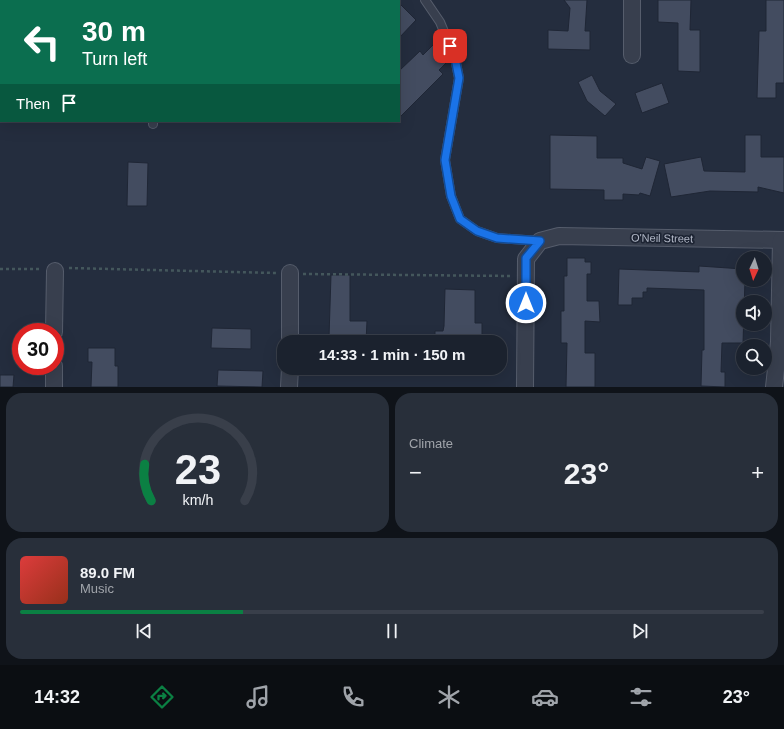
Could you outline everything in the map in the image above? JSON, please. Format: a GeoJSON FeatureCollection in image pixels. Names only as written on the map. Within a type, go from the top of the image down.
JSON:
{"type":"FeatureCollection","features":[{"type":"Feature","properties":{"kind":"street"},"geometry":{"type":"LineString","coordinates":[[632,0],[632,55]]}},
{"type":"Feature","properties":{"kind":"street","name":"O'Neil Street"},"geometry":{"type":"LineString","coordinates":[[540,241],[559,236],[782,240]]}},
{"type":"Feature","properties":{"kind":"street"},"geometry":{"type":"LineString","coordinates":[[774,387],[779,342],[782,240]]}},
{"type":"Feature","properties":{"kind":"street"},"geometry":{"type":"LineString","coordinates":[[525,387],[526,258],[540,241]]}},
{"type":"Feature","properties":{"kind":"street"},"geometry":{"type":"LineString","coordinates":[[54,323],[55,272]]}},
{"type":"Feature","properties":{"kind":"street"},"geometry":{"type":"LineString","coordinates":[[290,273],[290,335]]}},
{"type":"Feature","properties":{"kind":"street"},"geometry":{"type":"LineString","coordinates":[[54,375],[54,387]]}},
{"type":"Feature","properties":{"kind":"street"},"geometry":{"type":"LineString","coordinates":[[290,375],[290,387]]}},
{"type":"Feature","properties":{"kind":"lane"},"geometry":{"type":"LineString","coordinates":[[425,0],[440,22],[455,58],[459,78],[445,160],[451,196],[460,219],[477,231],[497,238],[540,241]]}},
{"type":"Feature","properties":{"kind":"path"},"geometry":{"type":"LineString","coordinates":[[0,269],[47,269],[55,272],[63,268],[526,276]]}},
{"type":"Feature","properties":{"kind":"building"},"geometry":{"type":"Polygon","coordinates":[[[564,0],[587,0],[585,31],[590,31],[590,50],[548,49],[548,30],[568,31],[570,8],[564,0]]]}},
{"type":"Feature","properties":{"kind":"building"},"geometry":{"type":"Polygon","coordinates":[[[658,0],[691,0],[690,30],[700,30],[700,72],[678,71],[678,23],[658,22],[658,0]]]}},
{"type":"Feature","properties":{"kind":"building"},"geometry":{"type":"Polygon","coordinates":[[[766,0],[784,0],[784,83],[776,83],[776,98],[757,98],[759,31],[766,31],[766,0]]]}},
{"type":"Feature","properties":{"kind":"building"},"geometry":{"type":"Polygon","coordinates":[[[400,4],[416,20],[400,37],[400,4]]]}},
{"type":"Feature","properties":{"kind":"building"},"geometry":{"type":"Polygon","coordinates":[[[434,44],[450,59],[439,70],[443,74],[400,117],[400,70],[420,51],[423,55],[434,44]]]}},
{"type":"Feature","properties":{"kind":"building"},"geometry":{"type":"Polygon","coordinates":[[[592,75],[600,91],[616,104],[605,116],[587,101],[578,82],[592,75]]]}},
{"type":"Feature","properties":{"kind":"building"},"geometry":{"type":"Polygon","coordinates":[[[662,83],[669,103],[642,113],[635,93],[662,83]]]}},
{"type":"Feature","properties":{"kind":"building"},"geometry":{"type":"Polygon","coordinates":[[[550,135],[597,136],[597,158],[623,158],[623,163],[642,169],[646,157],[660,161],[650,196],[640,193],[639,195],[623,194],[623,200],[604,200],[604,190],[550,189],[550,135]]]}},
{"type":"Feature","properties":{"kind":"building"},"geometry":{"type":"Polygon","coordinates":[[[745,135],[761,135],[761,157],[784,157],[784,193],[758,187],[758,192],[710,191],[671,197],[664,164],[701,157],[704,171],[745,172],[745,135]]]}},
{"type":"Feature","properties":{"kind":"building"},"geometry":{"type":"Polygon","coordinates":[[[128,162],[148,163],[147,206],[127,206],[128,162]]]}},
{"type":"Feature","properties":{"kind":"building"},"geometry":{"type":"Polygon","coordinates":[[[567,258],[585,258],[585,262],[591,262],[591,274],[587,274],[587,301],[599,301],[600,322],[585,321],[585,353],[595,353],[595,387],[566,387],[567,343],[561,343],[561,311],[564,311],[564,276],[567,276],[567,258]]]}},
{"type":"Feature","properties":{"kind":"building"},"geometry":{"type":"Polygon","coordinates":[[[699,266],[736,269],[736,287],[745,287],[745,295],[736,295],[736,331],[743,331],[743,339],[736,339],[736,343],[722,343],[721,372],[725,372],[725,387],[701,386],[702,350],[704,350],[704,290],[647,288],[647,292],[643,292],[643,298],[632,298],[632,305],[618,305],[619,269],[699,272],[699,266]]]}},
{"type":"Feature","properties":{"kind":"building"},"geometry":{"type":"Polygon","coordinates":[[[331,275],[350,275],[350,321],[367,321],[366,335],[329,335],[331,275]]]}},
{"type":"Feature","properties":{"kind":"building"},"geometry":{"type":"Polygon","coordinates":[[[445,289],[475,290],[475,323],[482,323],[482,335],[435,335],[435,331],[443,331],[445,289]]]}},
{"type":"Feature","properties":{"kind":"building"},"geometry":{"type":"Polygon","coordinates":[[[212,328],[251,329],[251,349],[211,348],[212,328]]]}},
{"type":"Feature","properties":{"kind":"building"},"geometry":{"type":"Polygon","coordinates":[[[88,348],[115,348],[115,366],[118,366],[118,387],[91,387],[92,362],[88,362],[88,348]]]}},
{"type":"Feature","properties":{"kind":"building"},"geometry":{"type":"Polygon","coordinates":[[[218,370],[263,371],[262,387],[217,386],[218,370]]]}},
{"type":"Feature","properties":{"kind":"building"},"geometry":{"type":"Polygon","coordinates":[[[0,375],[14,375],[13,387],[0,387],[0,375]]]}},
{"type":"Feature","properties":{"kind":"route"},"geometry":{"type":"LineString","coordinates":[[450,46],[455,58],[459,78],[445,160],[451,196],[460,219],[477,231],[497,238],[540,241],[526,258],[526,303]]}}]}
